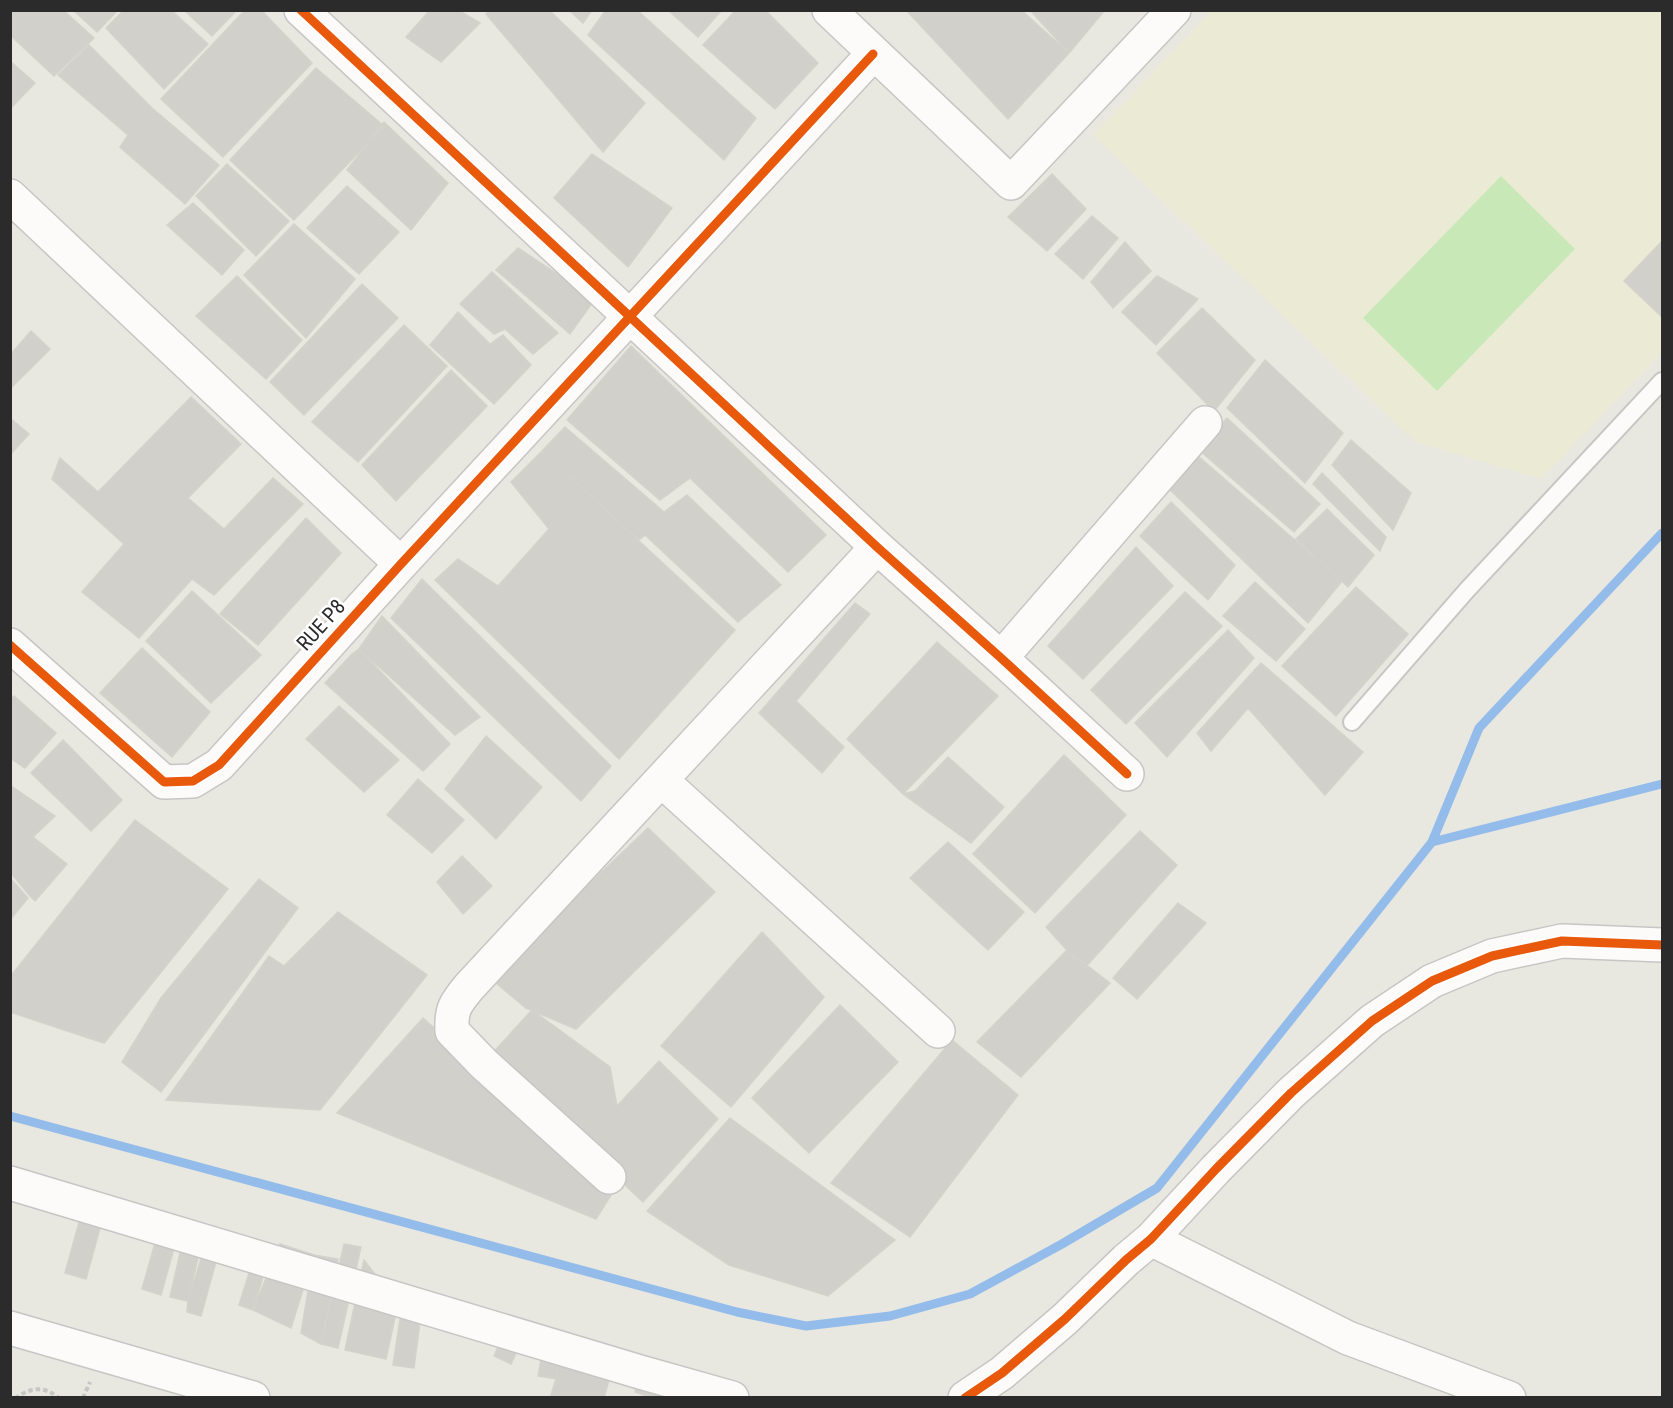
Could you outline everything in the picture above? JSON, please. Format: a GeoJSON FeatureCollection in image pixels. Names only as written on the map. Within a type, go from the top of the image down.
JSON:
{"type":"FeatureCollection","features":[{"type":"Feature","properties":{"kind":"street"},"geometry":{"type":"LineString","coordinates":[[302,10],[877,547],[1127,774]]}},
{"type":"Feature","properties":{"kind":"street"},"geometry":{"type":"LineString","coordinates":[[829,10],[1011,183],[1174,10]]}},
{"type":"Feature","properties":{"kind":"street","name":"RUE P8"},"geometry":{"type":"LineString","coordinates":[[10,645],[164,782],[193,781],[219,765],[401,564],[873,54]]}},
{"type":"Feature","properties":{"kind":"street"},"geometry":{"type":"LineString","coordinates":[[10,196],[401,564]]}},
{"type":"Feature","properties":{"kind":"street"},"geometry":{"type":"LineString","coordinates":[[1001,658],[1205,423]]}},
{"type":"Feature","properties":{"kind":"street"},"geometry":{"type":"LineString","coordinates":[[609,1178],[465,1045],[452,1031],[452,1014],[459,999],[469,987],[877,547]]}},
{"type":"Feature","properties":{"kind":"street"},"geometry":{"type":"LineString","coordinates":[[661,780],[938,1031]]}},
{"type":"Feature","properties":{"kind":"street"},"geometry":{"type":"LineString","coordinates":[[965,1398],[1002,1373],[1065,1319],[1151,1239],[1216,1169],[1292,1094],[1372,1021],[1432,981],[1492,956],[1562,941],[1662,945]]}},
{"type":"Feature","properties":{"kind":"street"},"geometry":{"type":"LineString","coordinates":[[10,1183],[732,1398]]}},
{"type":"Feature","properties":{"kind":"street"},"geometry":{"type":"LineString","coordinates":[[1151,1239],[1348,1338],[1509,1398]]}},
{"type":"Feature","properties":{"kind":"street"},"geometry":{"type":"LineString","coordinates":[[10,1328],[253,1398]]}},
{"type":"Feature","properties":{"kind":"lane"},"geometry":{"type":"LineString","coordinates":[[1352,722],[1467,590],[1662,381]]}},
{"type":"Feature","properties":{"kind":"path"},"geometry":{"type":"LineString","coordinates":[[15,1398],[27,1391],[40,1389],[53,1393],[59,1398]]}},
{"type":"Feature","properties":{"kind":"shaded area"},"geometry":{"type":"Polygon","coordinates":[[[1212,11],[1662,11],[1662,352],[1541,479],[1416,442],[1093,135],[1212,11]]]}},
{"type":"Feature","properties":{"kind":"green space"},"geometry":{"type":"Polygon","coordinates":[[[1501,176],[1575,249],[1437,391],[1363,318],[1501,176]]]}},
{"type":"Feature","properties":{"kind":"building"},"geometry":{"type":"Polygon","coordinates":[[[10,10],[63,10],[94,38],[54,76],[10,35],[10,10]]]}},
{"type":"Feature","properties":{"kind":"building"},"geometry":{"type":"Polygon","coordinates":[[[73,10],[118,10],[97,32],[73,10]]]}},
{"type":"Feature","properties":{"kind":"building"},"geometry":{"type":"Polygon","coordinates":[[[124,10],[171,10],[208,44],[164,89],[106,28],[124,10]]]}},
{"type":"Feature","properties":{"kind":"building"},"geometry":{"type":"Polygon","coordinates":[[[184,10],[237,10],[212,36],[184,10]]]}},
{"type":"Feature","properties":{"kind":"building"},"geometry":{"type":"Polygon","coordinates":[[[245,10],[261,10],[312,63],[223,157],[161,99],[245,10]]]}},
{"type":"Feature","properties":{"kind":"building"},"geometry":{"type":"Polygon","coordinates":[[[430,10],[458,10],[480,23],[441,62],[406,37],[430,10]]]}},
{"type":"Feature","properties":{"kind":"building"},"geometry":{"type":"Polygon","coordinates":[[[489,10],[549,10],[645,103],[603,152],[486,14],[489,10]]]}},
{"type":"Feature","properties":{"kind":"building"},"geometry":{"type":"Polygon","coordinates":[[[569,10],[592,10],[583,23],[569,10]]]}},
{"type":"Feature","properties":{"kind":"building"},"geometry":{"type":"Polygon","coordinates":[[[606,10],[637,10],[756,118],[724,160],[588,35],[606,10]]]}},
{"type":"Feature","properties":{"kind":"building"},"geometry":{"type":"Polygon","coordinates":[[[668,10],[722,10],[698,37],[668,10]]]}},
{"type":"Feature","properties":{"kind":"building"},"geometry":{"type":"Polygon","coordinates":[[[736,10],[765,10],[818,63],[775,109],[703,45],[736,10]]]}},
{"type":"Feature","properties":{"kind":"building"},"geometry":{"type":"Polygon","coordinates":[[[906,10],[1021,10],[1069,53],[1008,119],[906,10]]]}},
{"type":"Feature","properties":{"kind":"building"},"geometry":{"type":"Polygon","coordinates":[[[1030,10],[1105,10],[1069,53],[1030,10]]]}},
{"type":"Feature","properties":{"kind":"building"},"geometry":{"type":"Polygon","coordinates":[[[89,45],[152,108],[219,165],[185,204],[120,147],[128,135],[58,75],[89,45]]]}},
{"type":"Feature","properties":{"kind":"building"},"geometry":{"type":"Polygon","coordinates":[[[10,61],[35,83],[10,109],[10,61]]]}},
{"type":"Feature","properties":{"kind":"building"},"geometry":{"type":"Polygon","coordinates":[[[316,68],[384,126],[294,220],[230,160],[316,68]]]}},
{"type":"Feature","properties":{"kind":"building"},"geometry":{"type":"Polygon","coordinates":[[[384,122],[448,183],[411,230],[347,170],[384,122]]]}},
{"type":"Feature","properties":{"kind":"building"},"geometry":{"type":"Polygon","coordinates":[[[592,154],[672,208],[628,267],[554,198],[592,154]]]}},
{"type":"Feature","properties":{"kind":"building"},"geometry":{"type":"Polygon","coordinates":[[[227,164],[289,221],[256,256],[196,196],[227,164]]]}},
{"type":"Feature","properties":{"kind":"building"},"geometry":{"type":"Polygon","coordinates":[[[1052,174],[1086,209],[1047,251],[1008,217],[1052,174]]]}},
{"type":"Feature","properties":{"kind":"building"},"geometry":{"type":"Polygon","coordinates":[[[347,186],[399,232],[359,274],[307,228],[347,186]]]}},
{"type":"Feature","properties":{"kind":"building"},"geometry":{"type":"Polygon","coordinates":[[[193,203],[244,250],[222,275],[167,225],[193,203]]]}},
{"type":"Feature","properties":{"kind":"building"},"geometry":{"type":"Polygon","coordinates":[[[1092,216],[1118,238],[1083,279],[1055,254],[1092,216]]]}},
{"type":"Feature","properties":{"kind":"building"},"geometry":{"type":"Polygon","coordinates":[[[294,224],[355,279],[306,338],[244,275],[294,224]]]}},
{"type":"Feature","properties":{"kind":"building"},"geometry":{"type":"Polygon","coordinates":[[[1125,242],[1151,271],[1113,308],[1091,282],[1125,242]]]}},
{"type":"Feature","properties":{"kind":"building"},"geometry":{"type":"Polygon","coordinates":[[[1662,243],[1662,317],[1624,281],[1662,243]]]}},
{"type":"Feature","properties":{"kind":"building"},"geometry":{"type":"Polygon","coordinates":[[[518,248],[595,299],[570,334],[496,270],[518,248]]]}},
{"type":"Feature","properties":{"kind":"building"},"geometry":{"type":"Polygon","coordinates":[[[492,272],[558,333],[533,354],[505,329],[494,334],[460,304],[492,272]]]}},
{"type":"Feature","properties":{"kind":"building"},"geometry":{"type":"Polygon","coordinates":[[[237,276],[302,340],[266,379],[196,316],[237,276]]]}},
{"type":"Feature","properties":{"kind":"building"},"geometry":{"type":"Polygon","coordinates":[[[1157,276],[1198,299],[1156,345],[1122,312],[1157,276]]]}},
{"type":"Feature","properties":{"kind":"building"},"geometry":{"type":"Polygon","coordinates":[[[362,284],[398,318],[304,415],[270,382],[362,284]]]}},
{"type":"Feature","properties":{"kind":"building"},"geometry":{"type":"Polygon","coordinates":[[[1202,308],[1255,360],[1214,411],[1157,353],[1202,308]]]}},
{"type":"Feature","properties":{"kind":"building"},"geometry":{"type":"Polygon","coordinates":[[[458,312],[490,344],[503,335],[531,365],[494,404],[430,345],[458,312]]]}},
{"type":"Feature","properties":{"kind":"building"},"geometry":{"type":"Polygon","coordinates":[[[404,325],[447,366],[358,462],[312,422],[404,325]]]}},
{"type":"Feature","properties":{"kind":"building"},"geometry":{"type":"Polygon","coordinates":[[[31,331],[50,349],[10,389],[10,355],[31,331]]]}},
{"type":"Feature","properties":{"kind":"building"},"geometry":{"type":"Polygon","coordinates":[[[631,346],[826,535],[788,572],[690,478],[660,500],[567,420],[631,346]]]}},
{"type":"Feature","properties":{"kind":"building"},"geometry":{"type":"Polygon","coordinates":[[[1265,360],[1343,433],[1305,483],[1227,408],[1265,360]]]}},
{"type":"Feature","properties":{"kind":"building"},"geometry":{"type":"Polygon","coordinates":[[[451,370],[487,406],[396,501],[362,465],[451,370]]]}},
{"type":"Feature","properties":{"kind":"building"},"geometry":{"type":"Polygon","coordinates":[[[191,397],[241,444],[188,498],[224,529],[273,478],[303,504],[214,595],[192,579],[139,638],[82,592],[124,544],[52,479],[60,458],[98,492],[191,397]]]}},
{"type":"Feature","properties":{"kind":"building"},"geometry":{"type":"Polygon","coordinates":[[[10,418],[29,434],[10,455],[10,418]]]}},
{"type":"Feature","properties":{"kind":"building"},"geometry":{"type":"Polygon","coordinates":[[[1227,418],[1320,504],[1294,532],[1199,450],[1227,418]]]}},
{"type":"Feature","properties":{"kind":"building"},"geometry":{"type":"Polygon","coordinates":[[[565,427],[664,512],[687,495],[781,585],[738,622],[645,535],[639,540],[542,451],[565,427]]]}},
{"type":"Feature","properties":{"kind":"building"},"geometry":{"type":"Polygon","coordinates":[[[1351,440],[1411,493],[1393,530],[1332,465],[1351,440]]]}},
{"type":"Feature","properties":{"kind":"building"},"geometry":{"type":"Polygon","coordinates":[[[1191,450],[1342,581],[1308,623],[1161,481],[1191,450]]]}},
{"type":"Feature","properties":{"kind":"building"},"geometry":{"type":"Polygon","coordinates":[[[542,451],[735,630],[619,759],[435,580],[458,559],[498,586],[549,529],[511,482],[542,451]]]}},
{"type":"Feature","properties":{"kind":"building"},"geometry":{"type":"Polygon","coordinates":[[[1322,473],[1386,537],[1380,551],[1313,484],[1322,473]]]}},
{"type":"Feature","properties":{"kind":"building"},"geometry":{"type":"Polygon","coordinates":[[[1171,502],[1235,565],[1208,600],[1140,536],[1171,502]]]}},
{"type":"Feature","properties":{"kind":"building"},"geometry":{"type":"Polygon","coordinates":[[[1327,509],[1374,555],[1348,587],[1296,539],[1327,509]]]}},
{"type":"Feature","properties":{"kind":"building"},"geometry":{"type":"Polygon","coordinates":[[[306,518],[341,553],[258,645],[220,614],[306,518]]]}},
{"type":"Feature","properties":{"kind":"building"},"geometry":{"type":"Polygon","coordinates":[[[1136,547],[1173,586],[1083,679],[1048,646],[1136,547]]]}},
{"type":"Feature","properties":{"kind":"building"},"geometry":{"type":"Polygon","coordinates":[[[422,579],[611,766],[581,801],[391,618],[422,579]]]}},
{"type":"Feature","properties":{"kind":"building"},"geometry":{"type":"Polygon","coordinates":[[[1255,582],[1305,629],[1276,661],[1223,616],[1255,582]]]}},
{"type":"Feature","properties":{"kind":"building"},"geometry":{"type":"Polygon","coordinates":[[[1356,587],[1408,634],[1336,716],[1282,666],[1356,587]]]}},
{"type":"Feature","properties":{"kind":"building"},"geometry":{"type":"Polygon","coordinates":[[[192,591],[261,655],[211,703],[146,641],[192,591]]]}},
{"type":"Feature","properties":{"kind":"building"},"geometry":{"type":"Polygon","coordinates":[[[1185,592],[1222,626],[1126,724],[1091,690],[1185,592]]]}},
{"type":"Feature","properties":{"kind":"building"},"geometry":{"type":"Polygon","coordinates":[[[855,603],[870,614],[796,701],[844,747],[822,773],[759,713],[855,603]]]}},
{"type":"Feature","properties":{"kind":"building"},"geometry":{"type":"Polygon","coordinates":[[[382,616],[480,717],[455,735],[359,649],[382,616]]]}},
{"type":"Feature","properties":{"kind":"building"},"geometry":{"type":"Polygon","coordinates":[[[1228,630],[1254,658],[1167,757],[1135,723],[1228,630]]]}},
{"type":"Feature","properties":{"kind":"building"},"geometry":{"type":"Polygon","coordinates":[[[937,642],[998,696],[903,794],[847,739],[937,642]]]}},
{"type":"Feature","properties":{"kind":"building"},"geometry":{"type":"Polygon","coordinates":[[[142,648],[210,712],[172,757],[100,693],[142,648]]]}},
{"type":"Feature","properties":{"kind":"building"},"geometry":{"type":"Polygon","coordinates":[[[359,649],[450,744],[423,771],[325,683],[359,649]]]}},
{"type":"Feature","properties":{"kind":"building"},"geometry":{"type":"Polygon","coordinates":[[[1261,663],[1363,752],[1325,795],[1248,708],[1211,751],[1197,733],[1261,663]]]}},
{"type":"Feature","properties":{"kind":"building"},"geometry":{"type":"Polygon","coordinates":[[[14,696],[56,733],[25,768],[10,758],[10,700],[14,696]]]}},
{"type":"Feature","properties":{"kind":"building"},"geometry":{"type":"Polygon","coordinates":[[[339,706],[399,760],[364,792],[306,739],[339,706]]]}},
{"type":"Feature","properties":{"kind":"building"},"geometry":{"type":"Polygon","coordinates":[[[486,736],[542,787],[496,839],[445,789],[486,736]]]}},
{"type":"Feature","properties":{"kind":"building"},"geometry":{"type":"Polygon","coordinates":[[[63,740],[122,800],[91,831],[31,773],[63,740]]]}},
{"type":"Feature","properties":{"kind":"building"},"geometry":{"type":"Polygon","coordinates":[[[1064,755],[1126,815],[1035,913],[973,854],[1064,755]]]}},
{"type":"Feature","properties":{"kind":"building"},"geometry":{"type":"Polygon","coordinates":[[[948,757],[1004,807],[971,843],[903,794],[915,791],[948,757]]]}},
{"type":"Feature","properties":{"kind":"building"},"geometry":{"type":"Polygon","coordinates":[[[418,779],[464,820],[432,853],[387,815],[418,779]]]}},
{"type":"Feature","properties":{"kind":"building"},"geometry":{"type":"Polygon","coordinates":[[[10,785],[55,816],[33,837],[67,864],[35,901],[10,872],[10,785]]]}},
{"type":"Feature","properties":{"kind":"building"},"geometry":{"type":"Polygon","coordinates":[[[135,820],[228,889],[104,1043],[10,1012],[10,977],[135,820]]]}},
{"type":"Feature","properties":{"kind":"building"},"geometry":{"type":"Polygon","coordinates":[[[648,828],[715,892],[576,1029],[526,1008],[490,978],[648,828]]]}},
{"type":"Feature","properties":{"kind":"building"},"geometry":{"type":"Polygon","coordinates":[[[1140,831],[1177,865],[1084,969],[1046,927],[1140,831]]]}},
{"type":"Feature","properties":{"kind":"building"},"geometry":{"type":"Polygon","coordinates":[[[948,842],[1024,912],[988,950],[910,878],[948,842]]]}},
{"type":"Feature","properties":{"kind":"building"},"geometry":{"type":"Polygon","coordinates":[[[462,856],[492,886],[463,914],[437,882],[462,856]]]}},
{"type":"Feature","properties":{"kind":"building"},"geometry":{"type":"Polygon","coordinates":[[[10,878],[28,898],[10,920],[10,878]]]}},
{"type":"Feature","properties":{"kind":"building"},"geometry":{"type":"Polygon","coordinates":[[[259,879],[298,908],[161,1092],[122,1062],[161,998],[259,879]]]}},
{"type":"Feature","properties":{"kind":"building"},"geometry":{"type":"Polygon","coordinates":[[[1178,903],[1206,923],[1137,999],[1113,978],[1178,903]]]}},
{"type":"Feature","properties":{"kind":"building"},"geometry":{"type":"Polygon","coordinates":[[[338,912],[427,975],[320,1110],[166,1100],[269,956],[284,966],[338,912]]]}},
{"type":"Feature","properties":{"kind":"building"},"geometry":{"type":"Polygon","coordinates":[[[762,932],[824,997],[731,1107],[661,1046],[762,932]]]}},
{"type":"Feature","properties":{"kind":"building"},"geometry":{"type":"Polygon","coordinates":[[[1067,950],[1110,983],[1021,1077],[977,1042],[1067,950]]]}},
{"type":"Feature","properties":{"kind":"building"},"geometry":{"type":"Polygon","coordinates":[[[840,1005],[898,1062],[809,1153],[752,1098],[840,1005]]]}},
{"type":"Feature","properties":{"kind":"building"},"geometry":{"type":"Polygon","coordinates":[[[532,1010],[610,1067],[617,1106],[659,1061],[718,1119],[643,1202],[489,1057],[532,1010]]]}},
{"type":"Feature","properties":{"kind":"building"},"geometry":{"type":"Polygon","coordinates":[[[423,1018],[615,1189],[596,1219],[337,1113],[423,1018]]]}},
{"type":"Feature","properties":{"kind":"building"},"geometry":{"type":"Polygon","coordinates":[[[952,1040],[1018,1095],[910,1237],[831,1183],[952,1040]]]}},
{"type":"Feature","properties":{"kind":"building"},"geometry":{"type":"Polygon","coordinates":[[[730,1118],[895,1240],[828,1296],[729,1265],[647,1211],[730,1118]]]}},
{"type":"Feature","properties":{"kind":"building"},"geometry":{"type":"Polygon","coordinates":[[[86,1197],[107,1203],[86,1279],[65,1273],[86,1197]]]}},
{"type":"Feature","properties":{"kind":"building"},"geometry":{"type":"Polygon","coordinates":[[[162,1218],[181,1223],[161,1295],[142,1289],[162,1218]]]}},
{"type":"Feature","properties":{"kind":"building"},"geometry":{"type":"Polygon","coordinates":[[[186,1227],[204,1232],[188,1301],[170,1297],[186,1227]]]}},
{"type":"Feature","properties":{"kind":"building"},"geometry":{"type":"Polygon","coordinates":[[[208,1236],[222,1240],[201,1316],[187,1312],[188,1301],[208,1236]]]}},
{"type":"Feature","properties":{"kind":"building"},"geometry":{"type":"Polygon","coordinates":[[[259,1241],[271,1250],[253,1310],[239,1305],[259,1241]]]}},
{"type":"Feature","properties":{"kind":"building"},"geometry":{"type":"Polygon","coordinates":[[[280,1244],[314,1255],[291,1328],[253,1310],[280,1244]]]}},
{"type":"Feature","properties":{"kind":"building"},"geometry":{"type":"Polygon","coordinates":[[[344,1244],[361,1247],[338,1348],[321,1344],[344,1244]]]}},
{"type":"Feature","properties":{"kind":"building"},"geometry":{"type":"Polygon","coordinates":[[[314,1255],[338,1259],[321,1344],[301,1333],[314,1255]]]}},
{"type":"Feature","properties":{"kind":"building"},"geometry":{"type":"Polygon","coordinates":[[[364,1260],[398,1304],[386,1359],[345,1350],[364,1260]]]}},
{"type":"Feature","properties":{"kind":"building"},"geometry":{"type":"Polygon","coordinates":[[[400,1319],[420,1322],[414,1368],[393,1365],[400,1319]]]}},
{"type":"Feature","properties":{"kind":"building"},"geometry":{"type":"Polygon","coordinates":[[[545,1339],[562,1342],[556,1379],[538,1376],[545,1339]]]}},
{"type":"Feature","properties":{"kind":"building"},"geometry":{"type":"Polygon","coordinates":[[[562,1342],[616,1354],[604,1398],[550,1398],[556,1379],[562,1342]]]}},
{"type":"Feature","properties":{"kind":"building"},"geometry":{"type":"Polygon","coordinates":[[[499,1345],[516,1353],[511,1364],[494,1356],[499,1345]]]}},
{"type":"Feature","properties":{"kind":"building"},"geometry":{"type":"Polygon","coordinates":[[[640,1374],[673,1398],[653,1398],[635,1392],[640,1374]]]}},
{"type":"Feature","properties":{"kind":"waterway"},"geometry":{"type":"LineString","coordinates":[[10,1116],[737,1312],[806,1326],[890,1316],[970,1294],[1062,1244],[1157,1188],[1432,842],[1479,728],[1662,533]]}},
{"type":"Feature","properties":{"kind":"waterway"},"geometry":{"type":"LineString","coordinates":[[1432,842],[1662,784]]}},
{"type":"Feature","properties":{"kind":"cycle path"},"geometry":{"type":"LineString","coordinates":[[301,10],[877,547],[1127,774]]}},
{"type":"Feature","properties":{"kind":"cycle path"},"geometry":{"type":"LineString","coordinates":[[10,645],[164,782],[193,781],[219,765],[401,564],[873,54]]}},
{"type":"Feature","properties":{"kind":"cycle path"},"geometry":{"type":"LineString","coordinates":[[965,1398],[1002,1373],[1065,1319],[1151,1239],[1291,1093],[1372,1021],[1432,981],[1492,956],[1562,941],[1662,945]]}}]}
